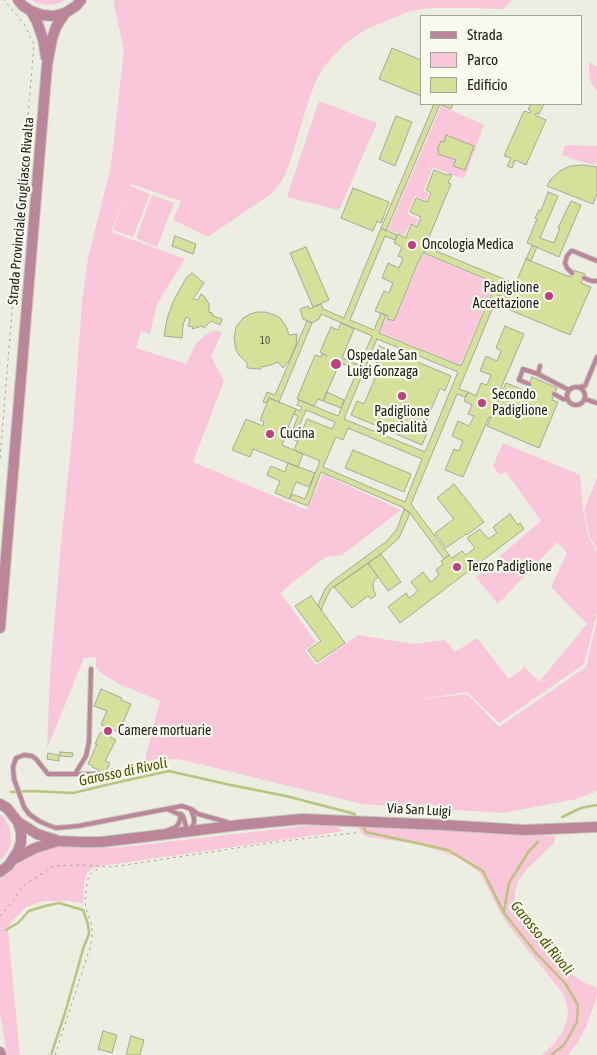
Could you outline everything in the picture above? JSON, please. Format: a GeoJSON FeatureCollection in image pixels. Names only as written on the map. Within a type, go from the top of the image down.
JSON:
{"type":"FeatureCollection","features":[{"type":"Feature","properties":{"kind":"street"},"geometry":{"type":"LineString","coordinates":[[18,0],[31,11],[42,15],[54,16],[65,13],[76,6],[81,0]]}},
{"type":"Feature","properties":{"kind":"street"},"geometry":{"type":"LineString","coordinates":[[31,11],[43,39],[48,65]]}},
{"type":"Feature","properties":{"kind":"street"},"geometry":{"type":"LineString","coordinates":[[48,65],[52,39],[56,27],[65,13]]}},
{"type":"Feature","properties":{"kind":"street","name":"Strada Provinciale Grugliasco Rivalta"},"geometry":{"type":"LineString","coordinates":[[0,628],[48,65]]}},
{"type":"Feature","properties":{"kind":"street"},"geometry":{"type":"LineString","coordinates":[[0,797],[3,806],[18,822],[21,832],[21,842],[18,851],[9,865],[0,872]]}},
{"type":"Feature","properties":{"kind":"street","name":"Via San Luigi"},"geometry":{"type":"LineString","coordinates":[[18,822],[37,834],[59,841],[101,842],[302,819],[434,824],[524,830],[597,828]]}},
{"type":"Feature","properties":{"kind":"street","name":"Via San Luigi"},"geometry":{"type":"LineString","coordinates":[[13,859],[35,848],[59,841]]}},
{"type":"Feature","properties":{"kind":"lane"},"geometry":{"type":"LineString","coordinates":[[572,273],[565,263],[567,256],[573,251],[597,261]]}},
{"type":"Feature","properties":{"kind":"lane"},"geometry":{"type":"LineString","coordinates":[[584,278],[597,281]]}},
{"type":"Feature","properties":{"kind":"lane"},"geometry":{"type":"LineString","coordinates":[[569,390],[585,386],[596,357]]}},
{"type":"Feature","properties":{"kind":"lane"},"geometry":{"type":"LineString","coordinates":[[538,374],[540,366]]}},
{"type":"Feature","properties":{"kind":"lane"},"geometry":{"type":"LineString","coordinates":[[529,384],[519,380],[523,369],[538,374],[569,390]]}},
{"type":"Feature","properties":{"kind":"lane"},"geometry":{"type":"LineString","coordinates":[[569,390],[568,399],[572,404],[581,404],[585,399],[584,391],[578,387]]}},
{"type":"Feature","properties":{"kind":"lane"},"geometry":{"type":"LineString","coordinates":[[554,394],[563,399],[568,399]]}},
{"type":"Feature","properties":{"kind":"lane"},"geometry":{"type":"LineString","coordinates":[[585,399],[597,404]]}},
{"type":"Feature","properties":{"kind":"lane"},"geometry":{"type":"LineString","coordinates":[[74,774],[86,756],[89,742],[91,669]]}},
{"type":"Feature","properties":{"kind":"lane","name":"Via San Luigi"},"geometry":{"type":"LineString","coordinates":[[74,774],[48,774],[36,759],[32,756],[24,755],[16,758],[13,767],[14,779],[24,807],[29,814],[48,826],[56,828],[78,826],[182,806],[215,820],[239,825]]}},
{"type":"Feature","properties":{"kind":"lane"},"geometry":{"type":"LineString","coordinates":[[74,774],[107,774]]}},
{"type":"Feature","properties":{"kind":"lane"},"geometry":{"type":"LineString","coordinates":[[167,809],[181,814],[188,832]]}},
{"type":"Feature","properties":{"kind":"lane"},"geometry":{"type":"LineString","coordinates":[[188,832],[194,823],[191,809]]}},
{"type":"Feature","properties":{"kind":"lane","name":"Via San Luigi"},"geometry":{"type":"LineString","coordinates":[[101,842],[164,831],[176,827],[181,814]]}},
{"type":"Feature","properties":{"kind":"path"},"geometry":{"type":"LineString","coordinates":[[0,458],[34,44],[24,24],[4,0]]}},
{"type":"Feature","properties":{"kind":"path"},"geometry":{"type":"LineString","coordinates":[[0,916],[23,886],[52,866],[112,867],[283,841],[354,833],[360,829]]}},
{"type":"Feature","properties":{"kind":"path"},"geometry":{"type":"LineString","coordinates":[[55,1055],[90,948],[92,926],[85,900],[89,875],[101,866]]}},
{"type":"Feature","properties":{"kind":"green space"},"geometry":{"type":"Polygon","coordinates":[[[32,0],[66,0],[57,4],[47,5],[32,0]]]}},
{"type":"Feature","properties":{"kind":"green space"},"geometry":{"type":"Polygon","coordinates":[[[115,0],[512,0],[503,9],[430,8],[410,11],[367,29],[347,42],[325,65],[317,79],[282,181],[271,194],[208,237],[173,220],[181,201],[131,184],[111,232],[185,259],[157,304],[150,334],[141,331],[136,348],[186,364],[196,344],[204,336],[215,330],[222,333],[211,356],[224,381],[193,462],[307,510],[323,474],[401,510],[342,555],[326,557],[275,598],[281,594],[316,642],[305,650],[316,665],[358,635],[414,644],[445,640],[455,652],[477,638],[509,679],[525,667],[539,682],[587,624],[551,587],[567,553],[557,542],[498,604],[476,577],[541,521],[506,472],[500,475],[493,466],[503,443],[580,475],[583,510],[589,538],[597,552],[597,613],[584,664],[499,723],[467,692],[415,700],[467,694],[499,727],[586,667],[597,621],[597,791],[576,799],[503,813],[362,804],[179,759],[154,760],[144,763],[160,701],[119,684],[104,675],[96,666],[96,657],[84,658],[47,749],[50,675],[73,427],[82,302],[88,258],[111,166],[124,50],[114,5],[115,0]]]}},
{"type":"Feature","properties":{"kind":"green space"},"geometry":{"type":"Polygon","coordinates":[[[589,62],[597,67],[597,91],[590,80],[589,62]]]}},
{"type":"Feature","properties":{"kind":"green space"},"geometry":{"type":"Polygon","coordinates":[[[319,101],[377,123],[339,210],[287,197],[319,101]]]}},
{"type":"Feature","properties":{"kind":"green space"},"geometry":{"type":"Polygon","coordinates":[[[441,106],[484,125],[464,179],[433,167],[423,191],[429,193],[426,200],[415,196],[407,214],[418,219],[416,225],[410,223],[404,235],[388,230],[441,106]]]}},
{"type":"Feature","properties":{"kind":"green space"},"geometry":{"type":"Polygon","coordinates":[[[565,145],[597,146],[597,161],[595,165],[562,155],[565,145]]]}},
{"type":"Feature","properties":{"kind":"green space"},"geometry":{"type":"Polygon","coordinates":[[[130,186],[150,194],[133,237],[113,230],[130,186]]]}},
{"type":"Feature","properties":{"kind":"green space"},"geometry":{"type":"Polygon","coordinates":[[[152,195],[174,203],[157,247],[136,238],[152,195]]]}},
{"type":"Feature","properties":{"kind":"green space"},"geometry":{"type":"Polygon","coordinates":[[[424,254],[495,283],[460,365],[380,332],[386,319],[394,322],[424,254]]]}},
{"type":"Feature","properties":{"kind":"green space"},"geometry":{"type":"Polygon","coordinates":[[[597,478],[597,550],[590,537],[584,510],[597,478]]]}},
{"type":"Feature","properties":{"kind":"green space"},"geometry":{"type":"Polygon","coordinates":[[[0,814],[8,824],[11,843],[7,853],[0,860],[0,814]]]}},
{"type":"Feature","properties":{"kind":"green space"},"geometry":{"type":"Polygon","coordinates":[[[321,824],[335,826],[344,831],[92,868],[87,873],[84,883],[83,903],[44,901],[26,907],[11,922],[8,931],[20,1055],[7,1055],[0,1012],[0,879],[28,855],[55,846],[123,847],[321,824]]]}},
{"type":"Feature","properties":{"kind":"green space"},"geometry":{"type":"Polygon","coordinates":[[[358,824],[556,836],[553,844],[527,869],[518,881],[514,903],[518,915],[526,927],[568,972],[585,983],[596,987],[596,999],[587,1025],[568,1055],[542,1055],[562,1033],[567,1020],[566,1001],[562,992],[511,929],[480,873],[459,858],[440,851],[418,844],[368,837],[362,834],[358,824]]]}},
{"type":"Feature","properties":{"kind":"building"},"geometry":{"type":"Polygon","coordinates":[[[392,48],[420,60],[420,96],[379,79],[392,48]]]}},
{"type":"Feature","properties":{"kind":"building"},"geometry":{"type":"Polygon","coordinates":[[[434,105],[440,105],[386,231],[381,228],[434,105]]]}},
{"type":"Feature","properties":{"kind":"building"},"geometry":{"type":"Polygon","coordinates":[[[441,105],[453,105],[451,109],[441,105]]]}},
{"type":"Feature","properties":{"kind":"building"},"geometry":{"type":"Polygon","coordinates":[[[530,105],[544,105],[539,114],[536,113],[535,115],[546,120],[526,165],[515,160],[512,168],[507,166],[511,158],[504,156],[524,111],[530,113],[531,111],[528,109],[530,105]]]}},
{"type":"Feature","properties":{"kind":"building"},"geometry":{"type":"Polygon","coordinates":[[[396,116],[412,122],[395,166],[379,159],[396,116]]]}},
{"type":"Feature","properties":{"kind":"building"},"geometry":{"type":"Polygon","coordinates":[[[446,135],[474,146],[465,170],[453,166],[456,160],[438,154],[439,151],[437,150],[441,141],[444,142],[446,135]]]}},
{"type":"Feature","properties":{"kind":"building"},"geometry":{"type":"Polygon","coordinates":[[[570,166],[597,167],[597,194],[593,204],[547,186],[551,179],[560,171],[570,166]]]}},
{"type":"Feature","properties":{"kind":"building","name":"Oncologia Medica"},"geometry":{"type":"Polygon","coordinates":[[[434,170],[452,175],[448,183],[451,184],[394,321],[387,319],[388,316],[375,311],[384,291],[389,293],[393,283],[382,278],[388,263],[399,268],[403,258],[398,256],[402,247],[394,243],[398,234],[406,238],[411,224],[417,227],[421,217],[410,212],[416,198],[427,202],[431,193],[426,190],[434,170]]]}},
{"type":"Feature","properties":{"kind":"building"},"geometry":{"type":"Polygon","coordinates":[[[353,188],[389,202],[381,223],[377,221],[373,231],[341,218],[353,188]]]}},
{"type":"Feature","properties":{"kind":"building"},"geometry":{"type":"Polygon","coordinates":[[[548,192],[558,196],[540,238],[554,243],[560,228],[558,228],[571,201],[581,205],[559,257],[527,243],[537,219],[535,218],[539,210],[541,211],[548,192]]]}},
{"type":"Feature","properties":{"kind":"building"},"geometry":{"type":"Polygon","coordinates":[[[381,228],[397,235],[395,240],[385,236],[350,320],[374,330],[381,313],[386,315],[379,333],[461,366],[496,283],[424,253],[426,247],[509,281],[505,290],[512,293],[509,299],[498,295],[459,389],[468,392],[465,397],[457,394],[411,504],[449,555],[444,559],[410,513],[402,507],[321,472],[308,506],[290,499],[292,494],[305,499],[320,461],[294,450],[307,419],[332,429],[335,422],[306,410],[297,431],[293,429],[298,416],[294,414],[296,409],[300,411],[302,407],[297,405],[299,400],[338,416],[372,336],[321,314],[319,319],[312,323],[303,319],[300,309],[308,306],[309,309],[321,304],[323,309],[344,318],[381,228]],[[377,339],[344,419],[425,452],[458,372],[377,339]],[[348,428],[343,440],[336,437],[323,467],[405,502],[422,459],[348,428]]]}},
{"type":"Feature","properties":{"kind":"building"},"geometry":{"type":"Polygon","coordinates":[[[175,236],[196,244],[193,254],[172,246],[175,236]]]}},
{"type":"Feature","properties":{"kind":"building"},"geometry":{"type":"Polygon","coordinates":[[[532,246],[537,247],[531,261],[526,259],[532,246]]]}},
{"type":"Feature","properties":{"kind":"building"},"geometry":{"type":"Polygon","coordinates":[[[306,247],[329,300],[313,307],[290,253],[306,247]]]}},
{"type":"Feature","properties":{"kind":"building","name":"Padiglione Accettazione"},"geometry":{"type":"Polygon","coordinates":[[[526,259],[570,277],[573,270],[585,274],[581,283],[591,287],[570,335],[505,308],[526,259]]]}},
{"type":"Feature","properties":{"kind":"building"},"geometry":{"type":"Polygon","coordinates":[[[192,273],[204,283],[193,299],[198,300],[201,294],[204,296],[209,304],[209,312],[213,316],[222,319],[220,325],[211,321],[204,328],[202,326],[192,329],[193,327],[188,326],[190,319],[186,317],[182,338],[164,336],[173,302],[185,280],[192,273]]]}},
{"type":"Feature","properties":{"kind":"building"},"geometry":{"type":"Polygon","coordinates":[[[258,312],[275,315],[286,326],[289,335],[297,334],[296,345],[290,359],[283,368],[278,362],[261,367],[261,369],[247,368],[247,363],[236,350],[234,338],[236,327],[243,318],[258,312]]]}},
{"type":"Feature","properties":{"kind":"building"},"geometry":{"type":"Polygon","coordinates":[[[307,321],[312,323],[279,402],[269,398],[267,403],[263,402],[267,392],[275,395],[307,321]]]}},
{"type":"Feature","properties":{"kind":"building"},"geometry":{"type":"Polygon","coordinates":[[[341,323],[354,329],[342,358],[359,365],[357,370],[340,362],[323,401],[318,399],[314,406],[297,399],[315,355],[321,357],[322,354],[327,356],[320,352],[331,327],[338,330],[341,323]]]}},
{"type":"Feature","properties":{"kind":"building","name":"Secondo Padiglione"},"geometry":{"type":"Polygon","coordinates":[[[505,326],[524,334],[498,395],[500,396],[463,477],[445,470],[454,449],[459,451],[463,441],[452,436],[458,421],[469,426],[474,416],[468,414],[472,405],[464,401],[468,392],[476,396],[481,383],[487,385],[491,375],[480,371],[486,356],[497,361],[501,351],[496,348],[505,326]]]}},
{"type":"Feature","properties":{"kind":"building","name":"Padiglione Specialità"},"geometry":{"type":"Polygon","coordinates":[[[379,346],[451,376],[445,391],[440,388],[423,429],[428,431],[422,445],[351,415],[357,401],[364,404],[381,364],[373,361],[379,346]]]}},
{"type":"Feature","properties":{"kind":"building"},"geometry":{"type":"Polygon","coordinates":[[[532,377],[557,388],[552,400],[558,402],[539,448],[487,426],[506,383],[526,391],[532,377]]]}},
{"type":"Feature","properties":{"kind":"building"},"geometry":{"type":"Polygon","coordinates":[[[327,392],[344,400],[341,408],[323,401],[327,392]]]}},
{"type":"Feature","properties":{"kind":"building","name":"Cucina"},"geometry":{"type":"Polygon","coordinates":[[[269,398],[296,409],[288,427],[301,432],[297,441],[285,436],[282,445],[303,454],[298,467],[253,449],[250,457],[232,450],[246,419],[263,426],[264,422],[260,420],[269,398]]]}},
{"type":"Feature","properties":{"kind":"building"},"geometry":{"type":"Polygon","coordinates":[[[353,450],[411,474],[404,492],[345,468],[353,450]]]}},
{"type":"Feature","properties":{"kind":"building"},"geometry":{"type":"Polygon","coordinates":[[[288,463],[315,473],[309,487],[296,482],[289,499],[275,493],[280,481],[267,475],[271,466],[285,472],[288,463]]]}},
{"type":"Feature","properties":{"kind":"building"},"geometry":{"type":"Polygon","coordinates":[[[454,484],[484,522],[446,548],[435,533],[454,519],[437,498],[454,484]]]}},
{"type":"Feature","properties":{"kind":"building"},"geometry":{"type":"Polygon","coordinates":[[[404,509],[410,513],[399,538],[381,554],[331,589],[321,610],[318,605],[325,589],[330,583],[387,541],[397,529],[404,509]]]}},
{"type":"Feature","properties":{"kind":"building","name":"Terzo Padiglione"},"geometry":{"type":"Polygon","coordinates":[[[510,514],[518,525],[520,523],[524,529],[400,623],[388,607],[406,593],[409,598],[418,591],[411,582],[423,572],[431,582],[439,575],[436,570],[443,564],[441,561],[449,555],[452,558],[462,551],[466,555],[475,548],[467,538],[480,529],[488,539],[497,533],[493,527],[510,514]]]}},
{"type":"Feature","properties":{"kind":"building"},"geometry":{"type":"Polygon","coordinates":[[[381,554],[401,582],[388,591],[368,563],[381,554]]]}},
{"type":"Feature","properties":{"kind":"building"},"geometry":{"type":"Polygon","coordinates":[[[368,563],[378,577],[373,584],[376,595],[371,599],[368,596],[352,608],[334,587],[368,563]]]}},
{"type":"Feature","properties":{"kind":"building"},"geometry":{"type":"Polygon","coordinates":[[[311,596],[345,643],[317,662],[308,650],[321,641],[295,606],[311,596]]]}},
{"type":"Feature","properties":{"kind":"building","name":"Camere mortuarie"},"geometry":{"type":"Polygon","coordinates":[[[101,689],[131,704],[119,732],[113,730],[110,737],[116,740],[105,761],[110,763],[105,773],[88,764],[97,744],[95,744],[105,726],[101,725],[107,711],[94,706],[101,689]]]}},
{"type":"Feature","properties":{"kind":"building"},"geometry":{"type":"Polygon","coordinates":[[[60,752],[73,753],[72,757],[60,756],[60,752]]]}},
{"type":"Feature","properties":{"kind":"building"},"geometry":{"type":"Polygon","coordinates":[[[48,753],[59,755],[59,761],[47,759],[48,753]]]}},
{"type":"Feature","properties":{"kind":"building"},"geometry":{"type":"Polygon","coordinates":[[[103,1031],[117,1035],[112,1053],[98,1049],[103,1031]]]}},
{"type":"Feature","properties":{"kind":"building"},"geometry":{"type":"Polygon","coordinates":[[[131,1036],[144,1040],[140,1055],[126,1055],[131,1036]]]}},
{"type":"Feature","properties":{"kind":"waterway","name":"Garosso di Rivoli"},"geometry":{"type":"LineString","coordinates":[[11,792],[73,793],[169,771],[286,796],[355,814]]}},
{"type":"Feature","properties":{"kind":"waterway"},"geometry":{"type":"LineString","coordinates":[[562,817],[581,808],[597,805]]}},
{"type":"Feature","properties":{"kind":"waterway","name":"Garosso di Rivoli"},"geometry":{"type":"LineString","coordinates":[[362,825],[366,832],[448,850],[483,871],[504,913],[536,953],[565,983],[578,1005],[577,1022],[564,1045],[551,1055]]}},
{"type":"Feature","properties":{"kind":"waterway"},"geometry":{"type":"LineString","coordinates":[[504,911],[509,883],[529,851],[538,842]]}},
{"type":"Feature","properties":{"kind":"waterway"},"geometry":{"type":"LineString","coordinates":[[6,930],[18,923],[29,911],[45,906],[59,903],[83,910],[89,934],[51,1055]]}},
{"type":"Feature","properties":{"kind":"place","name":"Oncologia Medica"},"geometry":{"type":"Point","coordinates":[412,245]}},
{"type":"Feature","properties":{"kind":"place","name":"Padiglione Accettazione"},"geometry":{"type":"Point","coordinates":[549,296]}},
{"type":"Feature","properties":{"kind":"place","name":"Ospedale San Luigi Gonzaga"},"geometry":{"type":"Point","coordinates":[336,364]}},
{"type":"Feature","properties":{"kind":"place","name":"Padiglione Specialità"},"geometry":{"type":"Point","coordinates":[402,396]}},
{"type":"Feature","properties":{"kind":"place","name":"Secondo Padiglione"},"geometry":{"type":"Point","coordinates":[482,403]}},
{"type":"Feature","properties":{"kind":"place","name":"Cucina"},"geometry":{"type":"Point","coordinates":[270,434]}},
{"type":"Feature","properties":{"kind":"place","name":"Terzo Padiglione"},"geometry":{"type":"Point","coordinates":[457,567]}},
{"type":"Feature","properties":{"kind":"place","name":"Camere mortuarie"},"geometry":{"type":"Point","coordinates":[108,731]}}]}
